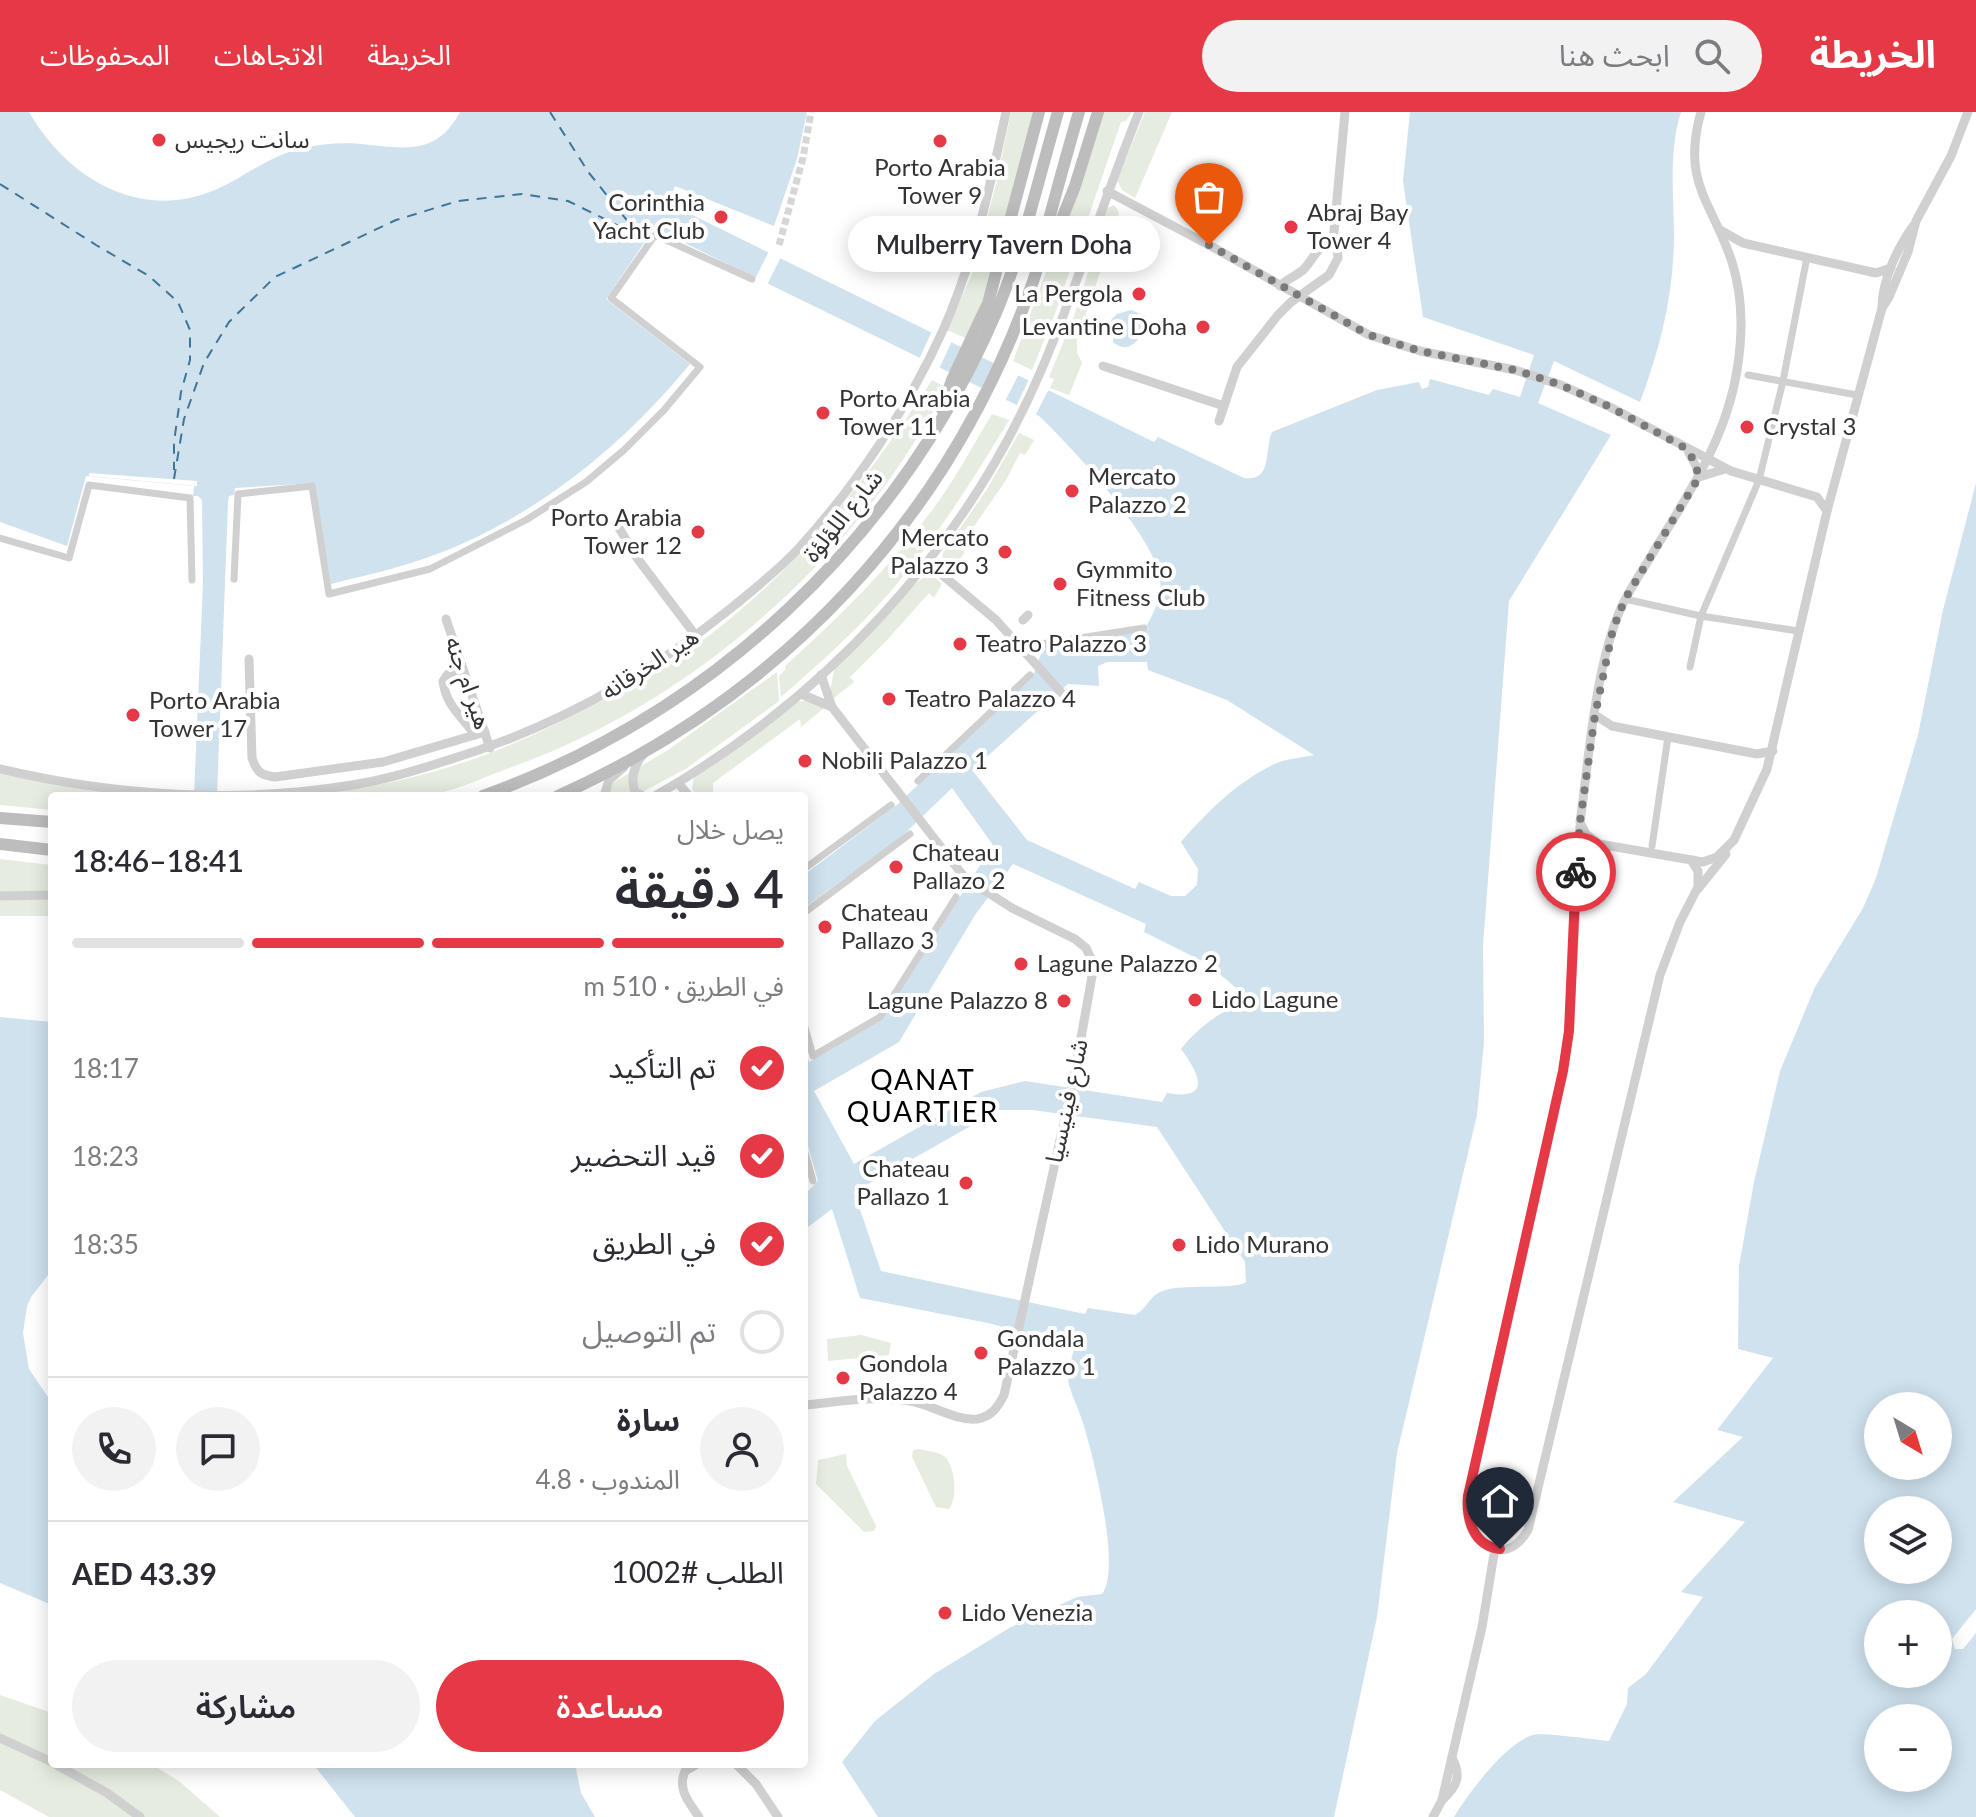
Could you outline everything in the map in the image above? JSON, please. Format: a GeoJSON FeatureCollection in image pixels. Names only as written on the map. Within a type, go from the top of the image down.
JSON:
{"type":"FeatureCollection","features":[{"type":"Feature","properties":{"kind":"main road"},"geometry":{"type":"LineString","coordinates":[[975,346],[1039,112]]}},
{"type":"Feature","properties":{"kind":"main road","name":"شارع اللؤلؤة"},"geometry":{"type":"LineString","coordinates":[[493,792],[574,759],[638,724],[701,682],[760,636],[807,593],[865,529],[936,428],[1009,277],[1058,112]]}},
{"type":"Feature","properties":{"kind":"main road"},"geometry":{"type":"LineString","coordinates":[[566,792],[652,747],[743,687],[806,634],[847,593],[922,502],[965,434],[1003,357],[1032,285],[1079,112]]}},
{"type":"Feature","properties":{"kind":"main road"},"geometry":{"type":"LineString","coordinates":[[1032,285],[1043,266],[1075,186],[1098,112]]}},
{"type":"Feature","properties":{"kind":"main road"},"geometry":{"type":"LineString","coordinates":[[0,818],[48,822]]}},
{"type":"Feature","properties":{"kind":"main road"},"geometry":{"type":"LineString","coordinates":[[0,844],[48,850]]}},
{"type":"Feature","properties":{"kind":"street","name":"هير الخرقانه"},"geometry":{"type":"LineString","coordinates":[[271,792],[352,785],[403,774],[490,748],[585,706],[696,636],[797,549],[866,462],[896,418],[943,329],[980,229],[1006,112]]}},
{"type":"Feature","properties":{"kind":"street"},"geometry":{"type":"LineString","coordinates":[[661,792],[731,748],[801,694],[891,606],[928,563],[979,491],[1040,375],[1139,112]]}},
{"type":"Feature","properties":{"kind":"street"},"geometry":{"type":"LineString","coordinates":[[1219,421],[1237,367],[1278,315],[1298,296],[1329,275],[1338,258],[1333,242],[1345,112]]}},
{"type":"Feature","properties":{"kind":"street"},"geometry":{"type":"LineString","coordinates":[[1701,112],[1694,156],[1696,177],[1737,280],[1742,317],[1741,340],[1732,395],[1708,460],[1625,599],[1613,629],[1595,715],[1576,862],[1569,1031],[1563,1071],[1468,1496],[1467,1510],[1472,1528],[1484,1544],[1495,1548],[1506,1548],[1518,1542],[1528,1530],[1660,975],[1680,922],[1696,892],[1734,840],[1756,796],[1773,751],[1798,631],[1882,308],[1883,293],[1903,242],[1951,156],[1968,112]]}},
{"type":"Feature","properties":{"kind":"street"},"geometry":{"type":"LineString","coordinates":[[1107,191],[1352,328],[1386,342],[1515,370],[1561,385],[1610,407],[1726,469],[1817,497],[1827,511]]}},
{"type":"Feature","properties":{"kind":"street"},"geometry":{"type":"LineString","coordinates":[[1882,308],[1908,252],[1916,221]]}},
{"type":"Feature","properties":{"kind":"street"},"geometry":{"type":"LineString","coordinates":[[1717,228],[1743,243],[1876,273],[1891,268]]}},
{"type":"Feature","properties":{"kind":"street"},"geometry":{"type":"LineString","coordinates":[[234,579],[238,494],[312,486],[329,594],[430,569],[526,520],[586,482],[624,450],[664,410],[700,367],[611,298],[655,235],[752,279]]}},
{"type":"Feature","properties":{"kind":"street"},"geometry":{"type":"LineString","coordinates":[[1280,286],[1302,271],[1322,246],[1333,242]]}},
{"type":"Feature","properties":{"kind":"street"},"geometry":{"type":"LineString","coordinates":[[1690,667],[1701,616],[1759,480],[1783,381],[1807,257]]}},
{"type":"Feature","properties":{"kind":"street"},"geometry":{"type":"LineString","coordinates":[[1103,366],[1224,406]]}},
{"type":"Feature","properties":{"kind":"street"},"geometry":{"type":"LineString","coordinates":[[1748,375],[1857,395]]}},
{"type":"Feature","properties":{"kind":"street"},"geometry":{"type":"LineString","coordinates":[[1682,446],[1694,460],[1699,477]]}},
{"type":"Feature","properties":{"kind":"street"},"geometry":{"type":"LineString","coordinates":[[1699,477],[1726,469]]}},
{"type":"Feature","properties":{"kind":"street"},"geometry":{"type":"LineString","coordinates":[[0,538],[69,558],[89,485],[190,498],[192,580]]}},
{"type":"Feature","properties":{"kind":"street"},"geometry":{"type":"LineString","coordinates":[[619,528],[637,558],[696,636]]}},
{"type":"Feature","properties":{"kind":"street"},"geometry":{"type":"LineString","coordinates":[[928,563],[996,620],[1068,700]]}},
{"type":"Feature","properties":{"kind":"street"},"geometry":{"type":"LineString","coordinates":[[1625,599],[1701,616],[1798,631]]}},
{"type":"Feature","properties":{"kind":"street","name":"هير ام جنه"},"geometry":{"type":"LineString","coordinates":[[446,619],[480,733],[490,748]]}},
{"type":"Feature","properties":{"kind":"street"},"geometry":{"type":"LineString","coordinates":[[1041,644],[1144,628]]}},
{"type":"Feature","properties":{"kind":"street"},"geometry":{"type":"LineString","coordinates":[[249,659],[252,758],[257,772],[275,777],[383,762],[480,733],[448,705],[444,691],[443,681],[448,674],[463,670]]}},
{"type":"Feature","properties":{"kind":"street","name":"شارع فينيسيا"},"geometry":{"type":"LineString","coordinates":[[808,1405],[907,1400],[956,1416],[984,1417],[998,1407],[1004,1395],[1075,1072],[1094,965],[1091,955],[1075,939],[1012,908],[961,874],[832,707],[821,675]]}},
{"type":"Feature","properties":{"kind":"street"},"geometry":{"type":"LineString","coordinates":[[918,781],[1030,675]]}},
{"type":"Feature","properties":{"kind":"street","name":"شارع فينيسيا"},"geometry":{"type":"LineString","coordinates":[[801,694],[832,707]]}},
{"type":"Feature","properties":{"kind":"street"},"geometry":{"type":"LineString","coordinates":[[1595,715],[1612,726],[1757,754],[1773,751]]}},
{"type":"Feature","properties":{"kind":"street"},"geometry":{"type":"LineString","coordinates":[[1652,846],[1668,737]]}},
{"type":"Feature","properties":{"kind":"street"},"geometry":{"type":"LineString","coordinates":[[605,792],[609,780],[652,747]]}},
{"type":"Feature","properties":{"kind":"street"},"geometry":{"type":"LineString","coordinates":[[637,792],[633,789],[637,763],[652,747]]}},
{"type":"Feature","properties":{"kind":"street","name":"هير الخرقانه"},"geometry":{"type":"LineString","coordinates":[[0,769],[92,786],[164,792]]}},
{"type":"Feature","properties":{"kind":"street"},"geometry":{"type":"LineString","coordinates":[[678,783],[686,792]]}},
{"type":"Feature","properties":{"kind":"street"},"geometry":{"type":"LineString","coordinates":[[808,866],[891,805]]}},
{"type":"Feature","properties":{"kind":"street"},"geometry":{"type":"LineString","coordinates":[[1580,822],[1586,834],[1599,844],[1703,862],[1713,859],[1734,840]]}},
{"type":"Feature","properties":{"kind":"street"},"geometry":{"type":"LineString","coordinates":[[808,910],[910,834]]}},
{"type":"Feature","properties":{"kind":"street"},"geometry":{"type":"LineString","coordinates":[[1576,862],[1599,844]]}},
{"type":"Feature","properties":{"kind":"street"},"geometry":{"type":"LineString","coordinates":[[1691,860],[1699,877],[1696,892]]}},
{"type":"Feature","properties":{"kind":"street"},"geometry":{"type":"LineString","coordinates":[[0,896],[48,895]]}},
{"type":"Feature","properties":{"kind":"street"},"geometry":{"type":"LineString","coordinates":[[808,1038],[813,1056],[880,1017],[956,897]]}},
{"type":"Feature","properties":{"kind":"street"},"geometry":{"type":"LineString","coordinates":[[808,1163],[813,1181]]}},
{"type":"Feature","properties":{"kind":"street"},"geometry":{"type":"LineString","coordinates":[[1433,1817],[1442,1800],[1457,1783],[1457,1770],[1451,1758],[1482,1627],[1495,1548]]}},
{"type":"Feature","properties":{"kind":"street"},"geometry":{"type":"LineString","coordinates":[[0,1738],[48,1760]]}},
{"type":"Feature","properties":{"kind":"street"},"geometry":{"type":"LineString","coordinates":[[63,1768],[107,1793],[140,1817]]}},
{"type":"Feature","properties":{"kind":"street"},"geometry":{"type":"LineString","coordinates":[[690,1768],[685,1771],[681,1783],[686,1799],[699,1817]]}},
{"type":"Feature","properties":{"kind":"street"},"geometry":{"type":"LineString","coordinates":[[740,1768],[756,1784],[778,1817]]}},
{"type":"Feature","properties":{"kind":"shaded area"},"geometry":{"type":"Polygon","coordinates":[[[1011,112],[1033,112],[989,281],[968,339],[947,330],[974,269],[1011,112]]]}},
{"type":"Feature","properties":{"kind":"shaded area"},"geometry":{"type":"Polygon","coordinates":[[[1100,112],[1132,112],[1126,121],[1121,122],[1056,311],[1032,370],[1013,361],[1079,183],[1100,112]]]}},
{"type":"Feature","properties":{"kind":"shaded area"},"geometry":{"type":"Polygon","coordinates":[[[1145,112],[1172,112],[1135,198],[1122,190],[1117,180],[1145,112]]]}},
{"type":"Feature","properties":{"kind":"shaded area"},"geometry":{"type":"Polygon","coordinates":[[[1114,205],[1119,212],[1117,223],[1077,340],[1077,352],[1082,363],[1069,395],[1050,388],[1054,379],[1049,377],[1073,319],[1106,209],[1114,205]]]}},
{"type":"Feature","properties":{"kind":"shaded area"},"geometry":{"type":"Polygon","coordinates":[[[932,380],[947,388],[891,477],[834,548],[753,626],[662,693],[564,746],[447,791],[329,792],[403,779],[482,756],[544,730],[650,675],[734,616],[772,581],[842,505],[904,423],[932,380]]]}},
{"type":"Feature","properties":{"kind":"shaded area"},"geometry":{"type":"Polygon","coordinates":[[[992,414],[1009,420],[923,550],[865,619],[781,697],[779,676],[786,665],[848,607],[906,543],[948,488],[992,414]]]}},
{"type":"Feature","properties":{"kind":"shaded area"},"geometry":{"type":"Polygon","coordinates":[[[1019,433],[1034,440],[1025,455],[1020,453],[1006,480],[959,548],[965,552],[954,567],[945,567],[943,553],[987,489],[1019,433]]]}},
{"type":"Feature","properties":{"kind":"shaded area"},"geometry":{"type":"Polygon","coordinates":[[[926,576],[933,576],[942,584],[934,598],[929,593],[850,677],[854,682],[834,698],[830,692],[834,670],[926,576]]]}},
{"type":"Feature","properties":{"kind":"shaded area"},"geometry":{"type":"Polygon","coordinates":[[[777,672],[779,701],[687,768],[642,792],[609,792],[611,784],[668,750],[777,672]]]}},
{"type":"Feature","properties":{"kind":"shaded area"},"geometry":{"type":"Polygon","coordinates":[[[809,700],[824,708],[801,727],[800,719],[713,783],[713,792],[694,792],[694,775],[796,702],[809,700]]]}},
{"type":"Feature","properties":{"kind":"shaded area"},"geometry":{"type":"Polygon","coordinates":[[[0,772],[108,792],[48,792],[48,810],[0,805],[0,772]]]}},
{"type":"Feature","properties":{"kind":"shaded area"},"geometry":{"type":"Polygon","coordinates":[[[0,859],[48,865],[48,916],[0,916],[0,859]]]}},
{"type":"Feature","properties":{"kind":"shaded area"},"geometry":{"type":"Polygon","coordinates":[[[861,1335],[891,1343],[889,1355],[828,1361],[827,1339],[861,1335]]]}},
{"type":"Feature","properties":{"kind":"shaded area"},"geometry":{"type":"Polygon","coordinates":[[[913,1450],[940,1454],[948,1462],[954,1490],[949,1509],[936,1507],[912,1457],[913,1450]]]}},
{"type":"Feature","properties":{"kind":"shaded area"},"geometry":{"type":"Polygon","coordinates":[[[846,1454],[847,1466],[876,1526],[874,1531],[864,1532],[816,1484],[818,1460],[846,1454]]]}},
{"type":"Feature","properties":{"kind":"shaded area"},"geometry":{"type":"Polygon","coordinates":[[[0,1695],[48,1712],[48,1768],[158,1768],[179,1781],[220,1817],[49,1817],[0,1790],[0,1695]]]}},
{"type":"Feature","properties":{"kind":"water"},"geometry":{"type":"Polygon","coordinates":[[[0,112],[29,112],[63,157],[85,174],[108,188],[133,197],[159,201],[187,199],[215,190],[280,156],[303,148],[337,144],[422,145],[442,135],[460,112],[807,112],[797,159],[774,226],[675,186],[668,203],[1154,442],[1158,437],[1244,478],[1253,478],[1259,475],[1266,463],[1272,432],[1377,390],[1419,382],[1422,389],[1428,387],[1430,379],[1489,395],[1493,389],[1520,397],[1534,355],[1423,317],[1403,181],[1410,112],[1681,112],[1673,159],[1671,282],[1654,362],[1640,402],[1554,361],[1538,403],[1611,435],[1509,601],[1483,946],[1484,1042],[1477,1115],[1397,1453],[1377,1617],[1334,1817],[878,1817],[842,1762],[875,1721],[934,1674],[1011,1627],[1077,1597],[1102,1594],[1107,1581],[1107,1537],[1099,1485],[1068,1381],[1075,1346],[988,1323],[860,1298],[832,1209],[808,1227],[808,1191],[818,1181],[808,1146],[808,1059],[809,1062],[882,1019],[993,845],[952,788],[899,839],[808,905],[808,872],[898,804],[1034,673],[1044,645],[1148,630],[1147,625],[1160,591],[1160,578],[1154,560],[1128,516],[1071,448],[1039,416],[654,228],[606,299],[690,364],[634,425],[571,479],[537,503],[465,543],[426,558],[331,584],[314,483],[235,488],[228,502],[217,792],[194,792],[203,583],[202,500],[193,496],[194,486],[86,476],[67,546],[0,522],[0,112]],[[1107,662],[1098,666],[1099,686],[1068,684],[972,770],[1027,840],[1135,889],[1139,882],[1171,896],[1185,896],[1197,885],[1198,869],[1181,842],[1191,830],[1225,797],[1263,770],[1282,761],[1314,755],[1227,700],[1148,670],[1147,662],[1107,662]],[[1013,864],[975,915],[899,1042],[814,1091],[854,1164],[981,1092],[1025,1081],[1162,1102],[1167,1093],[1191,1093],[1196,1089],[1197,1076],[1181,1049],[1204,1025],[1225,1011],[1245,1006],[1254,1009],[1257,1006],[1208,964],[1144,932],[1146,924],[1013,864]],[[999,1110],[854,1192],[881,1271],[1085,1314],[1088,1308],[1135,1315],[1163,1291],[1246,1282],[1245,1262],[1157,1127],[1032,1110],[999,1110]]]}},
{"type":"Feature","properties":{"kind":"water"},"geometry":{"type":"Polygon","coordinates":[[[1131,310],[1146,316],[1150,325],[1134,344],[1119,346],[1113,342],[1114,328],[1108,323],[1117,314],[1131,310]]]}},
{"type":"Feature","properties":{"kind":"water"},"geometry":{"type":"Polygon","coordinates":[[[1976,483],[1976,1817],[1454,1817],[1489,1770],[1522,1740],[1539,1734],[1609,1741],[1627,1704],[1628,1688],[1646,1674],[1703,1597],[1681,1592],[1745,1522],[1673,1502],[1743,1437],[1717,1430],[1773,1358],[1738,1349],[1739,1266],[1754,1182],[1780,1071],[1815,987],[1863,908],[1876,878],[1918,735],[1943,610],[1976,483]]]}},
{"type":"Feature","properties":{"kind":"water"},"geometry":{"type":"Polygon","coordinates":[[[0,1017],[48,1022],[48,1275],[27,1306],[23,1333],[29,1369],[48,1397],[48,1603],[0,1583],[0,1017]]]}},
{"type":"Feature","properties":{"kind":"water"},"geometry":{"type":"Polygon","coordinates":[[[316,1768],[576,1768],[581,1793],[595,1817],[355,1817],[316,1768]]]}},
{"type":"Feature","properties":{"kind":"pier"},"geometry":{"type":"Polygon","coordinates":[[[770,249],[782,255],[766,287],[754,281],[770,249]]]}},
{"type":"Feature","properties":{"kind":"pier"},"geometry":{"type":"Polygon","coordinates":[[[933,329],[953,339],[938,371],[918,361],[933,329]]]}},
{"type":"Feature","properties":{"kind":"pier"},"geometry":{"type":"Polygon","coordinates":[[[995,360],[1020,372],[1004,403],[980,391],[995,360]]]}},
{"type":"Feature","properties":{"kind":"pier"},"geometry":{"type":"Polygon","coordinates":[[[1030,377],[1050,387],[1034,418],[1015,409],[1030,377]]]}},
{"type":"Feature","properties":{"kind":"pier"},"geometry":{"type":"Polygon","coordinates":[[[89,473],[197,481],[197,486],[89,476],[89,473]]]}},
{"type":"Feature","properties":{"kind":"pier"},"geometry":{"type":"Polygon","coordinates":[[[1976,1609],[1976,1633],[1963,1649],[1955,1649],[1952,1639],[1976,1609]]]}},
{"type":"Feature","properties":{"kind":"ferry route"},"geometry":{"type":"LineString","coordinates":[[550,112],[589,173],[638,234]]}},
{"type":"Feature","properties":{"kind":"ferry route"},"geometry":{"type":"LineString","coordinates":[[0,184],[149,276],[178,302],[190,330],[190,360],[181,392],[174,442],[174,470]]}},
{"type":"Feature","properties":{"kind":"ferry route"},"geometry":{"type":"LineString","coordinates":[[174,479],[184,419],[204,363],[229,322],[275,277],[396,220],[458,201],[522,194],[568,201],[639,236]]}},
{"type":"Feature","properties":{"kind":"tunnel"},"geometry":{"type":"LineString","coordinates":[[779,245],[803,158],[811,112]]}},
{"type":"Feature","properties":{"kind":"way so far"},"geometry":{"type":"LineString","coordinates":[[1209,245],[1352,328],[1386,342],[1515,370],[1561,385],[1610,407],[1682,446],[1691,455],[1699,477],[1625,599],[1613,629],[1595,715],[1576,872]]}},
{"type":"Feature","properties":{"kind":"place","name":"سانت ريجيس"},"geometry":{"type":"Point","coordinates":[159,140]}},
{"type":"Feature","properties":{"kind":"place","name":"Porto Arabia Tower 9"},"geometry":{"type":"Point","coordinates":[940,141]}},
{"type":"Feature","properties":{"kind":"place","name":"Corinthia Yacht Club"},"geometry":{"type":"Point","coordinates":[721,217]}},
{"type":"Feature","properties":{"kind":"place","name":"Abraj Bay Tower 4"},"geometry":{"type":"Point","coordinates":[1291,227]}},
{"type":"Feature","properties":{"kind":"place","name":"Mulberry Tavern Doha"},"geometry":{"type":"Point","coordinates":[1209,245]}},
{"type":"Feature","properties":{"kind":"place","name":"La Pergola"},"geometry":{"type":"Point","coordinates":[1139,294]}},
{"type":"Feature","properties":{"kind":"place","name":"Levantine Doha"},"geometry":{"type":"Point","coordinates":[1203,327]}},
{"type":"Feature","properties":{"kind":"place","name":"Porto Arabia Tower 11"},"geometry":{"type":"Point","coordinates":[823,413]}},
{"type":"Feature","properties":{"kind":"place","name":"Crystal 3"},"geometry":{"type":"Point","coordinates":[1747,427]}},
{"type":"Feature","properties":{"kind":"place","name":"Mercato Palazzo 2"},"geometry":{"type":"Point","coordinates":[1072,491]}},
{"type":"Feature","properties":{"kind":"place","name":"Porto Arabia Tower 12"},"geometry":{"type":"Point","coordinates":[698,532]}},
{"type":"Feature","properties":{"kind":"place","name":"Mercato Palazzo 3"},"geometry":{"type":"Point","coordinates":[1005,552]}},
{"type":"Feature","properties":{"kind":"place","name":"Gymmito Fitness Club"},"geometry":{"type":"Point","coordinates":[1060,584]}},
{"type":"Feature","properties":{"kind":"place","name":"Teatro Palazzo 3"},"geometry":{"type":"Point","coordinates":[960,644]}},
{"type":"Feature","properties":{"kind":"place","name":"Teatro Palazzo 4"},"geometry":{"type":"Point","coordinates":[889,699]}},
{"type":"Feature","properties":{"kind":"place","name":"Porto Arabia Tower 17"},"geometry":{"type":"Point","coordinates":[133,715]}},
{"type":"Feature","properties":{"kind":"place","name":"Nobili Palazzo 1"},"geometry":{"type":"Point","coordinates":[805,761]}},
{"type":"Feature","properties":{"kind":"place","name":"Chateau Pallazo 2"},"geometry":{"type":"Point","coordinates":[896,867]}},
{"type":"Feature","properties":{"kind":"place","name":"Chateau Pallazo 3"},"geometry":{"type":"Point","coordinates":[825,927]}},
{"type":"Feature","properties":{"kind":"place","name":"Lagune Palazzo 2"},"geometry":{"type":"Point","coordinates":[1021,964]}},
{"type":"Feature","properties":{"kind":"place","name":"Lido Lagune"},"geometry":{"type":"Point","coordinates":[1195,1000]}},
{"type":"Feature","properties":{"kind":"place","name":"Lagune Palazzo 8"},"geometry":{"type":"Point","coordinates":[1064,1001]}},
{"type":"Feature","properties":{"kind":"place","name":"Chateau Pallazo 1"},"geometry":{"type":"Point","coordinates":[966,1183]}},
{"type":"Feature","properties":{"kind":"place","name":"Lido Murano"},"geometry":{"type":"Point","coordinates":[1179,1245]}},
{"type":"Feature","properties":{"kind":"place","name":"Gondala Palazzo 1"},"geometry":{"type":"Point","coordinates":[981,1353]}},
{"type":"Feature","properties":{"kind":"place","name":"Gondola Palazzo 4"},"geometry":{"type":"Point","coordinates":[843,1378]}},
{"type":"Feature","properties":{"kind":"place","name":"Lido Venezia"},"geometry":{"type":"Point","coordinates":[945,1613]}},
{"type":"Feature","properties":{"kind":"district","name":"QANAT QUARTIER"},"geometry":{"type":"Point","coordinates":[923,1096]}},
{"type":"Feature","properties":{"kind":"route"},"geometry":{"type":"LineString","coordinates":[[1500,1549],[1487,1547],[1475,1534],[1468,1520],[1468,1496],[1563,1071],[1569,1031],[1576,872]]}}]}
